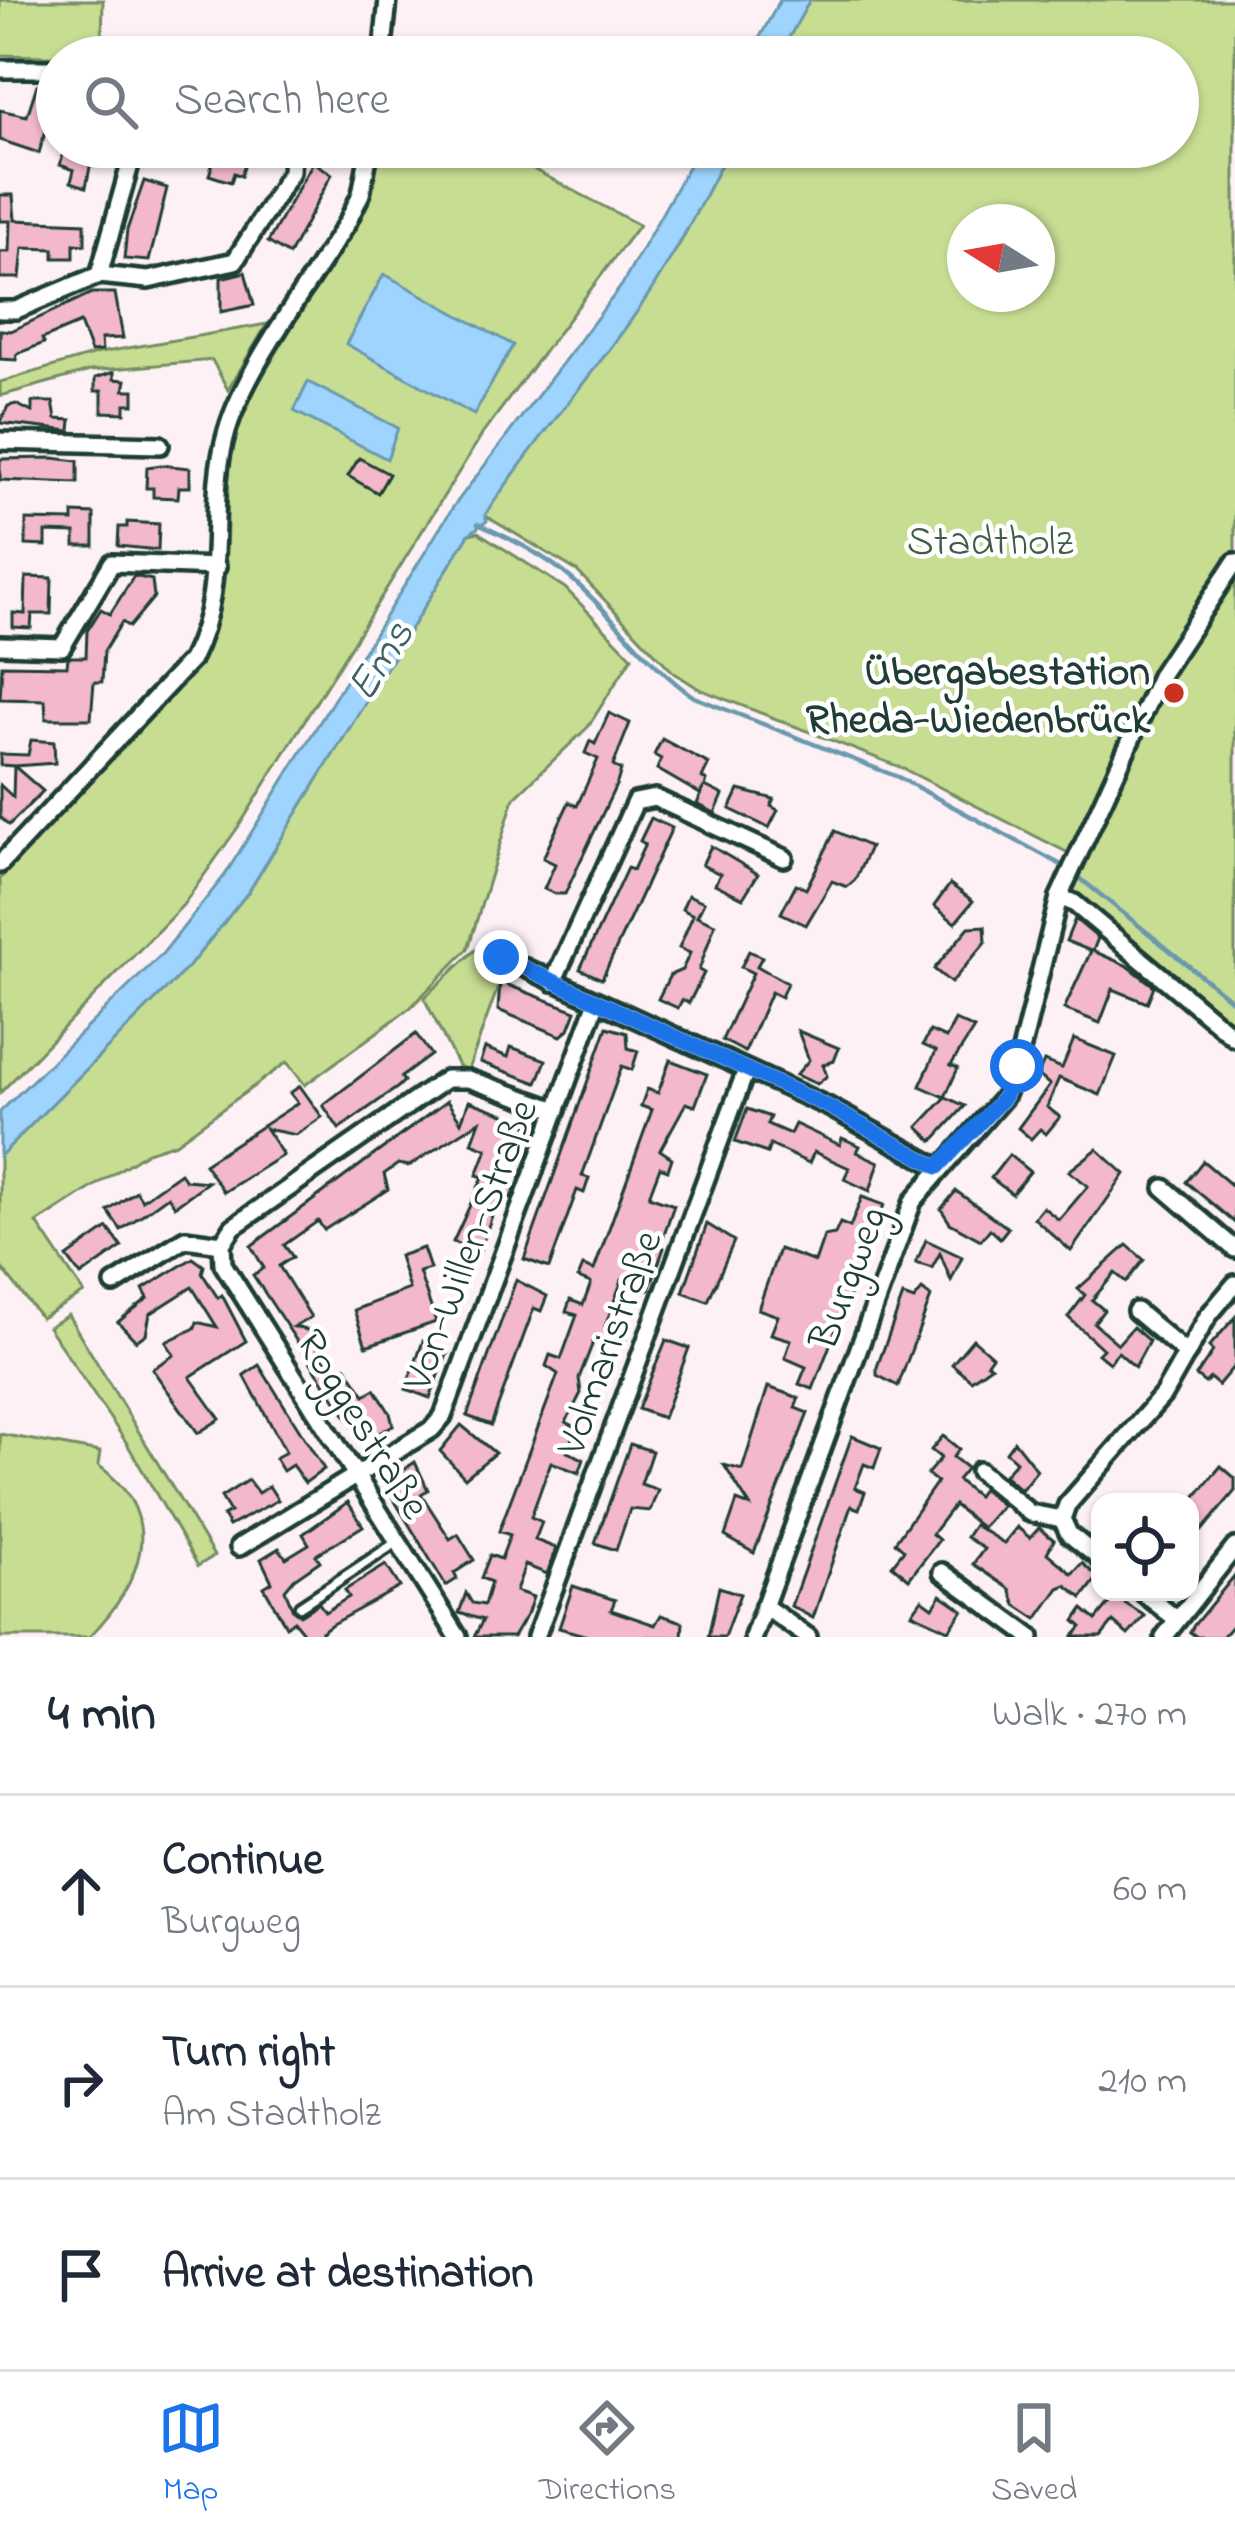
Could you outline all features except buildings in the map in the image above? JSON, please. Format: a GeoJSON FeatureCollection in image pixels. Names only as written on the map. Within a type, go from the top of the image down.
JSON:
{"type":"FeatureCollection","features":[{"type":"Feature","properties":{"kind":"street"},"geometry":{"type":"LineString","coordinates":[[384,36],[388,0]]}},
{"type":"Feature","properties":{"kind":"street"},"geometry":{"type":"LineString","coordinates":[[0,69],[36,69]]}},
{"type":"Feature","properties":{"kind":"street"},"geometry":{"type":"LineString","coordinates":[[99,274],[129,168]]}},
{"type":"Feature","properties":{"kind":"street"},"geometry":{"type":"LineString","coordinates":[[0,310],[16,310],[99,274],[148,280],[235,261],[291,168]]}},
{"type":"Feature","properties":{"kind":"street"},"geometry":{"type":"LineString","coordinates":[[0,864],[191,659],[208,627],[218,567],[223,454],[233,416],[348,221],[361,194],[366,168]]}},
{"type":"Feature","properties":{"kind":"street"},"geometry":{"type":"LineString","coordinates":[[0,441],[160,445]]}},
{"type":"Feature","properties":{"kind":"street","name":"Burgweg"},"geometry":{"type":"LineString","coordinates":[[753,1637],[913,1201],[1004,1097],[1017,1066],[1062,890],[1161,674],[1235,562]]}},
{"type":"Feature","properties":{"kind":"street"},"geometry":{"type":"LineString","coordinates":[[0,645],[62,647],[112,563],[218,567]]}},
{"type":"Feature","properties":{"kind":"street"},"geometry":{"type":"LineString","coordinates":[[553,982],[635,802],[656,798],[784,858]]}},
{"type":"Feature","properties":{"kind":"street"},"geometry":{"type":"LineString","coordinates":[[1062,890],[1235,1039]]}},
{"type":"Feature","properties":{"kind":"street"},"geometry":{"type":"LineString","coordinates":[[501,957],[829,1107],[938,1167]]}},
{"type":"Feature","properties":{"kind":"street","name":"Von-Willen-Straße"},"geometry":{"type":"LineString","coordinates":[[238,1547],[432,1429],[443,1416],[596,1004]]}},
{"type":"Feature","properties":{"kind":"street","name":"Volmaristraße"},"geometry":{"type":"LineString","coordinates":[[536,1637],[745,1072]]}},
{"type":"Feature","properties":{"kind":"street"},"geometry":{"type":"LineString","coordinates":[[114,1284],[185,1239],[222,1244],[233,1227],[446,1079],[468,1079],[557,1110]]}},
{"type":"Feature","properties":{"kind":"street"},"geometry":{"type":"LineString","coordinates":[[1164,1188],[1235,1250]]}},
{"type":"Feature","properties":{"kind":"street","name":"Roggestraße"},"geometry":{"type":"LineString","coordinates":[[222,1244],[224,1264],[458,1637]]}},
{"type":"Feature","properties":{"kind":"street"},"geometry":{"type":"LineString","coordinates":[[1091,1552],[1069,1534],[1062,1520],[1067,1505],[1163,1395],[1208,1316],[1235,1284]]}},
{"type":"Feature","properties":{"kind":"street"},"geometry":{"type":"LineString","coordinates":[[1136,1311],[1187,1354]]}},
{"type":"Feature","properties":{"kind":"street"},"geometry":{"type":"LineString","coordinates":[[980,1471],[1030,1513],[1062,1520]]}},
{"type":"Feature","properties":{"kind":"street"},"geometry":{"type":"LineString","coordinates":[[1164,1637],[1235,1547]]}},
{"type":"Feature","properties":{"kind":"street"},"geometry":{"type":"LineString","coordinates":[[942,1572],[1031,1637]]}},
{"type":"Feature","properties":{"kind":"street"},"geometry":{"type":"LineString","coordinates":[[1153,1601],[1175,1618]]}},
{"type":"Feature","properties":{"kind":"street"},"geometry":{"type":"LineString","coordinates":[[764,1606],[808,1637]]}},
{"type":"Feature","properties":{"kind":"lane"},"geometry":{"type":"LineString","coordinates":[[300,1606],[397,1542]]}},
{"type":"Feature","properties":{"kind":"green space"},"geometry":{"type":"Polygon","coordinates":[[[0,0],[103,0],[102,36],[36,36],[36,56],[0,55],[0,0]]]}},
{"type":"Feature","properties":{"kind":"green space","name":"Stadtholz"},"geometry":{"type":"Polygon","coordinates":[[[810,0],[1235,0],[1235,1026],[1070,892],[1084,861],[900,767],[699,689],[673,672],[577,571],[484,515],[678,247],[719,168],[1199,168],[1199,36],[790,36],[810,0]]]}},
{"type":"Feature","properties":{"kind":"green space"},"geometry":{"type":"Polygon","coordinates":[[[373,168],[531,168],[639,225],[483,433],[241,823],[183,905],[0,1093],[0,879],[199,664],[221,603],[229,479],[239,416],[369,197],[373,168]]]}},
{"type":"Feature","properties":{"kind":"green space"},"geometry":{"type":"Polygon","coordinates":[[[267,324],[228,390],[212,360],[90,371],[0,396],[0,382],[99,353],[267,324]]]}},
{"type":"Feature","properties":{"kind":"green space"},"geometry":{"type":"Polygon","coordinates":[[[478,532],[565,588],[632,657],[588,727],[514,798],[468,949],[410,1008],[305,1085],[287,1062],[176,1143],[147,1152],[37,1223],[84,1293],[41,1318],[0,1266],[0,1156],[190,965],[249,891],[469,534],[478,532]]]}},
{"type":"Feature","properties":{"kind":"green space"},"geometry":{"type":"Polygon","coordinates":[[[475,950],[506,965],[468,1070],[458,1066],[424,998],[475,950]]]}},
{"type":"Feature","properties":{"kind":"green space"},"geometry":{"type":"Polygon","coordinates":[[[68,1315],[214,1556],[198,1566],[126,1442],[48,1327],[68,1315]]]}},
{"type":"Feature","properties":{"kind":"green space"},"geometry":{"type":"Polygon","coordinates":[[[0,1434],[100,1452],[98,1465],[121,1486],[134,1507],[140,1552],[133,1574],[89,1637],[0,1637],[0,1434]]]}},
{"type":"Feature","properties":{"kind":"water"},"geometry":{"type":"Polygon","coordinates":[[[780,0],[810,0],[790,36],[760,36],[780,0]]]}},
{"type":"Feature","properties":{"kind":"water","name":"Ems"},"geometry":{"type":"Polygon","coordinates":[[[687,168],[719,168],[644,302],[502,490],[485,515],[487,521],[469,534],[249,891],[190,965],[0,1156],[0,1112],[163,953],[225,875],[453,507],[622,285],[687,168]]]}},
{"type":"Feature","properties":{"kind":"water"},"geometry":{"type":"Polygon","coordinates":[[[384,274],[513,345],[474,415],[346,344],[384,274]]]}},
{"type":"Feature","properties":{"kind":"water"},"geometry":{"type":"Polygon","coordinates":[[[308,382],[398,428],[387,459],[294,411],[308,382]]]}},
{"type":"Feature","properties":{"kind":"waterway"},"geometry":{"type":"LineString","coordinates":[[478,524],[563,572],[694,697],[898,777],[1067,868]]}},
{"type":"Feature","properties":{"kind":"waterway"},"geometry":{"type":"LineString","coordinates":[[1076,875],[1235,1003]]}},
{"type":"Feature","properties":{"kind":"place","name":"Übergabestation Rheda-Wiedenbrück"},"geometry":{"type":"Point","coordinates":[1174,693]}},
{"type":"Feature","properties":{"kind":"route"},"geometry":{"type":"LineString","coordinates":[[501,957],[829,1107],[938,1167],[993,1112],[1017,1066]]}}]}
